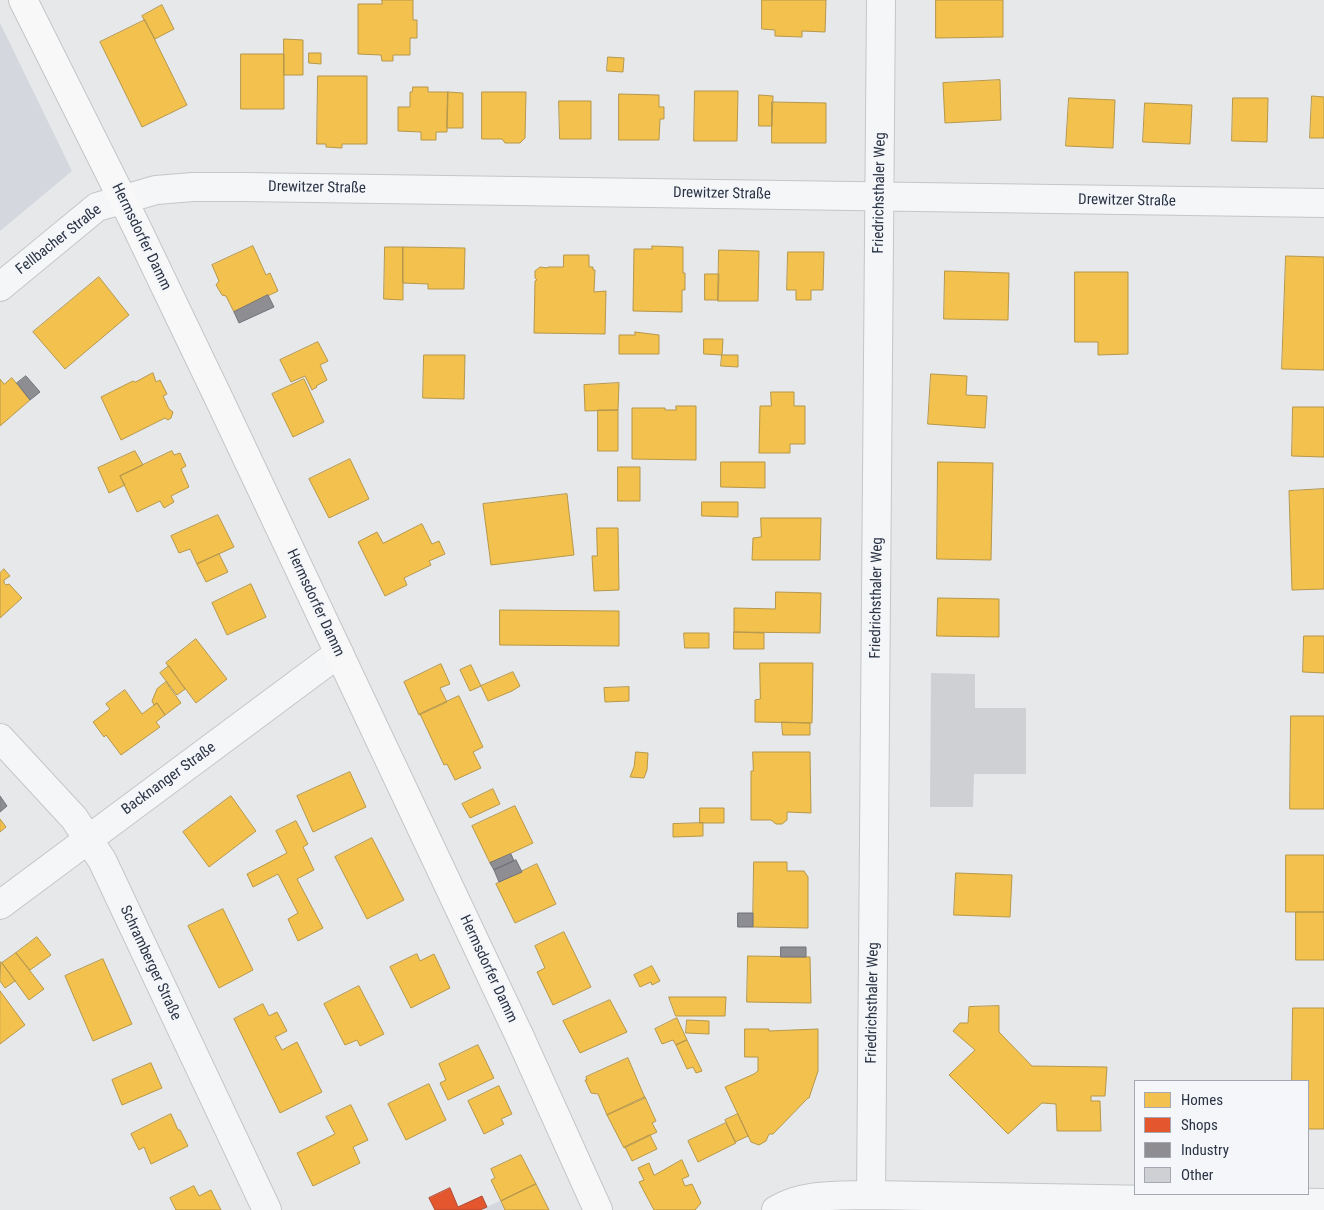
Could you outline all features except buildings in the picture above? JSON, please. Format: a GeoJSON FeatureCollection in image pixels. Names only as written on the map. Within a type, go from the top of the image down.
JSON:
{"type":"FeatureCollection","features":[{"type":"Feature","properties":{"kind":"main road","name":"Hermsdorfer Damm"},"geometry":{"type":"LineString","coordinates":[[23,0],[212,384],[519,1035],[598,1210]]}},
{"type":"Feature","properties":{"kind":"street","name":"Friedrichsthaler Weg"},"geometry":{"type":"LineString","coordinates":[[871,1195],[881,0]]}},
{"type":"Feature","properties":{"kind":"street","name":"Drewitzer Straße"},"geometry":{"type":"LineString","coordinates":[[122,199],[156,190],[193,187],[244,187],[1324,204]]}},
{"type":"Feature","properties":{"kind":"street","name":"Fellbacher Straße"},"geometry":{"type":"LineString","coordinates":[[0,288],[97,207],[122,199]]}},
{"type":"Feature","properties":{"kind":"street","name":"Backnanger Straße"},"geometry":{"type":"LineString","coordinates":[[0,905],[338,653]]}},
{"type":"Feature","properties":{"kind":"street","name":"Schramberger Straße"},"geometry":{"type":"LineString","coordinates":[[0,738],[74,818],[102,860],[267,1210]]}},
{"type":"Feature","properties":{"kind":"street"},"geometry":{"type":"LineString","coordinates":[[776,1210],[786,1204],[809,1197],[871,1195],[1324,1203]]}},
{"type":"Feature","properties":{"kind":"shaded area"},"geometry":{"type":"Polygon","coordinates":[[[0,23],[72,171],[0,231],[0,23]]]}},
{"type":"Feature","properties":{"kind":"shaded area"},"geometry":{"type":"Polygon","coordinates":[[[500,1201],[504,1210],[480,1210],[500,1201]]]}}]}
